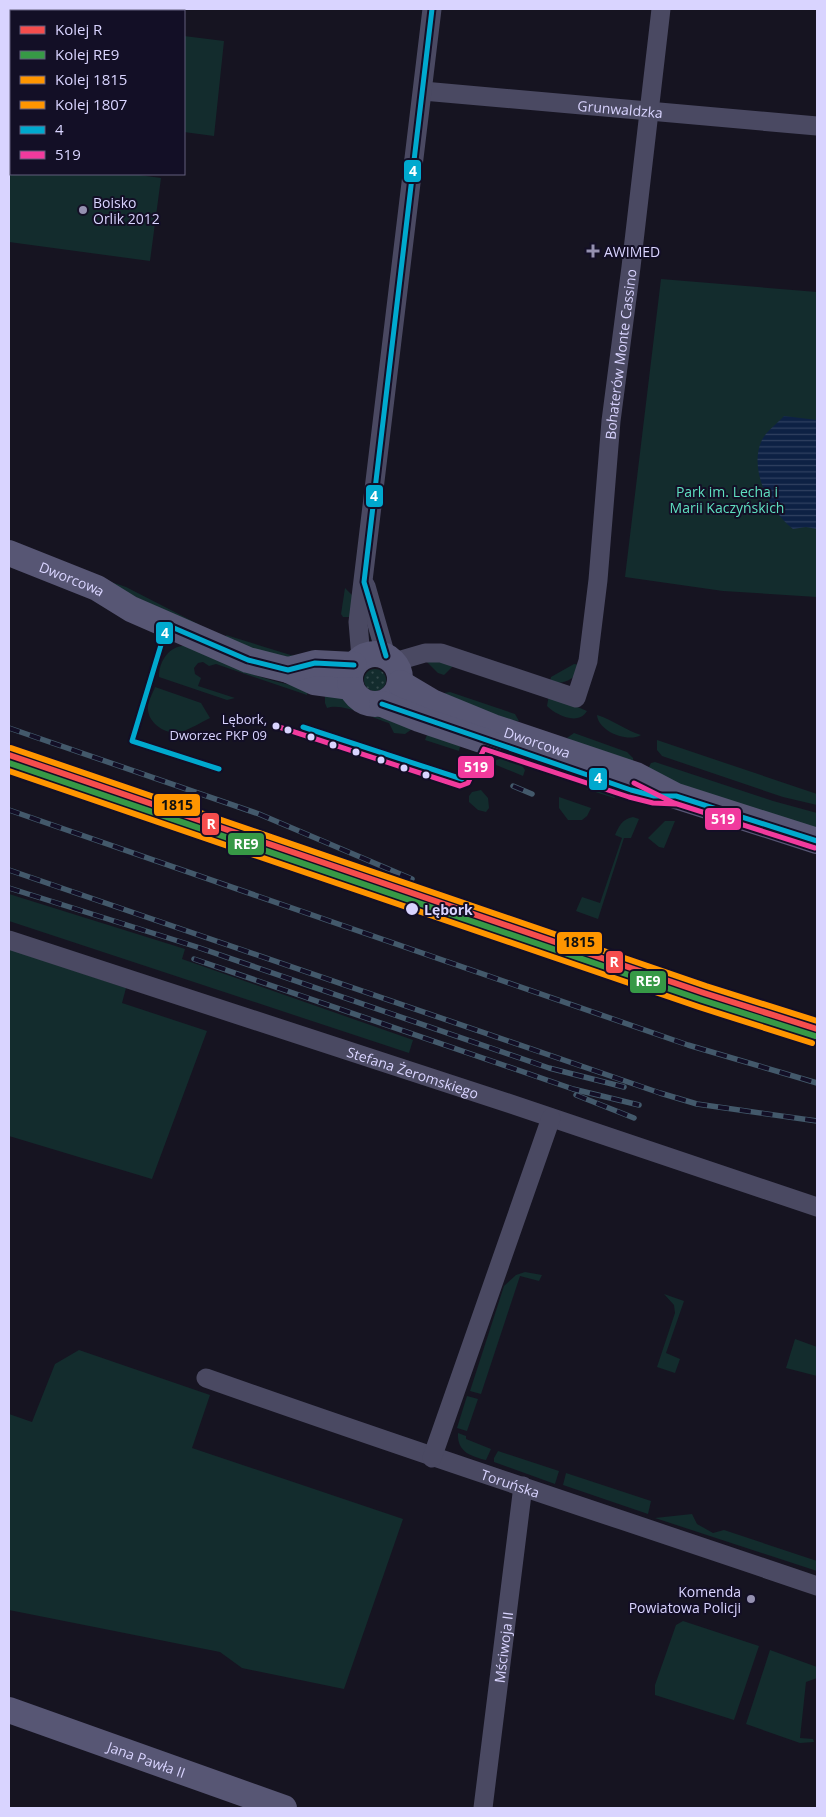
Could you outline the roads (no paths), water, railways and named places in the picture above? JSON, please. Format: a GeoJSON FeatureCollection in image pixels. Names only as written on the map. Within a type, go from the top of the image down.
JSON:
{"type":"FeatureCollection","features":[{"type":"Feature","properties":{"kind":"street"},"geometry":{"type":"LineString","coordinates":[[382,704],[391,699],[374,669],[364,582],[432,9]]}},
{"type":"Feature","properties":{"kind":"street","name":"Bohaterów Monte Cassino"},"geometry":{"type":"LineString","coordinates":[[576,698],[588,661],[598,580],[611,420],[632,267],[648,111],[661,9]]}},
{"type":"Feature","properties":{"kind":"street","name":"Grunwaldzka"},"geometry":{"type":"LineString","coordinates":[[422,91],[817,126]]}},
{"type":"Feature","properties":{"kind":"street","name":"Dworcowa"},"geometry":{"type":"LineString","coordinates":[[9,553],[97,588],[131,609],[248,660],[288,670],[315,664],[374,669],[425,653],[441,653],[576,698]]}},
{"type":"Feature","properties":{"kind":"street","name":"Dworcowa"},"geometry":{"type":"LineString","coordinates":[[9,572],[93,601],[131,609]]}},
{"type":"Feature","properties":{"kind":"street","name":"Dworcowa"},"geometry":{"type":"LineString","coordinates":[[374,669],[354,694],[367,704],[382,704],[426,722],[631,790],[654,796],[676,796]]}},
{"type":"Feature","properties":{"kind":"street","name":"Dworcowa"},"geometry":{"type":"LineString","coordinates":[[374,669],[432,702],[493,727],[636,775],[676,796],[817,841]]}},
{"type":"Feature","properties":{"kind":"street","name":"Stefana Żeromskiego"},"geometry":{"type":"LineString","coordinates":[[9,940],[817,1207]]}},
{"type":"Feature","properties":{"kind":"street"},"geometry":{"type":"LineString","coordinates":[[432,1458],[551,1118]]}},
{"type":"Feature","properties":{"kind":"street","name":"Toruńska"},"geometry":{"type":"LineString","coordinates":[[206,1378],[432,1458],[523,1486],[817,1586]]}},
{"type":"Feature","properties":{"kind":"street","name":"Mściwoja II"},"geometry":{"type":"LineString","coordinates":[[483,1808],[523,1486]]}},
{"type":"Feature","properties":{"kind":"street","name":"Jana Pawła II"},"geometry":{"type":"LineString","coordinates":[[9,1710],[284,1808]]}},
{"type":"Feature","properties":{"kind":"water"},"geometry":{"type":"Polygon","coordinates":[[[784,416],[817,420],[817,529],[806,527],[793,529],[777,512],[764,490],[760,478],[758,453],[761,442],[768,431],[784,416]]]}},
{"type":"Feature","properties":{"kind":"railway"},"geometry":{"type":"LineString","coordinates":[[9,728],[259,814],[412,879]]}},
{"type":"Feature","properties":{"kind":"railway"},"geometry":{"type":"LineString","coordinates":[[513,786],[532,794]]}},
{"type":"Feature","properties":{"kind":"railway"},"geometry":{"type":"LineString","coordinates":[[9,810],[688,1045],[817,1083]]}},
{"type":"Feature","properties":{"kind":"railway"},"geometry":{"type":"LineString","coordinates":[[9,870],[660,1093],[697,1104],[817,1121]]}},
{"type":"Feature","properties":{"kind":"railway"},"geometry":{"type":"LineString","coordinates":[[9,888],[197,947],[549,1068],[624,1087]]}},
{"type":"Feature","properties":{"kind":"railway"},"geometry":{"type":"LineString","coordinates":[[194,959],[573,1089],[639,1105]]}},
{"type":"Feature","properties":{"kind":"railway"},"geometry":{"type":"LineString","coordinates":[[576,1095],[634,1118]]}},
{"type":"Feature","properties":{"kind":"rail line","name":"1815"},"geometry":{"type":"LineString","coordinates":[[11,748],[706,986],[817,1021]]}},
{"type":"Feature","properties":{"kind":"rail line","name":"R"},"geometry":{"type":"LineString","coordinates":[[9,755],[704,993],[817,1029]]}},
{"type":"Feature","properties":{"kind":"rail line","name":"RE9"},"geometry":{"type":"LineString","coordinates":[[9,763],[702,1000],[815,1036]]}},
{"type":"Feature","properties":{"kind":"rail line","name":"1807"},"geometry":{"type":"LineString","coordinates":[[9,771],[699,1007],[812,1043]]}},
{"type":"Feature","properties":{"kind":"place","name":"Boisko Orlik 2012"},"geometry":{"type":"Point","coordinates":[83,210]}},
{"type":"Feature","properties":{"kind":"place","name":"AWIMED"},"geometry":{"type":"Point","coordinates":[593,251]}},
{"type":"Feature","properties":{"kind":"place","name":"Lębork, Dworzec PKP 09"},"geometry":{"type":"Point","coordinates":[276,726]}},
{"type":"Feature","properties":{"kind":"place","name":"Lębork"},"geometry":{"type":"Point","coordinates":[412,909]}},
{"type":"Feature","properties":{"kind":"place","name":"Komenda Powiatowa Policji"},"geometry":{"type":"Point","coordinates":[751,1599]}},
{"type":"Feature","properties":{"kind":"park label","name":"Park im. Lecha i Marii Kaczyńskich"},"geometry":{"type":"Point","coordinates":[727,500]}}]}
